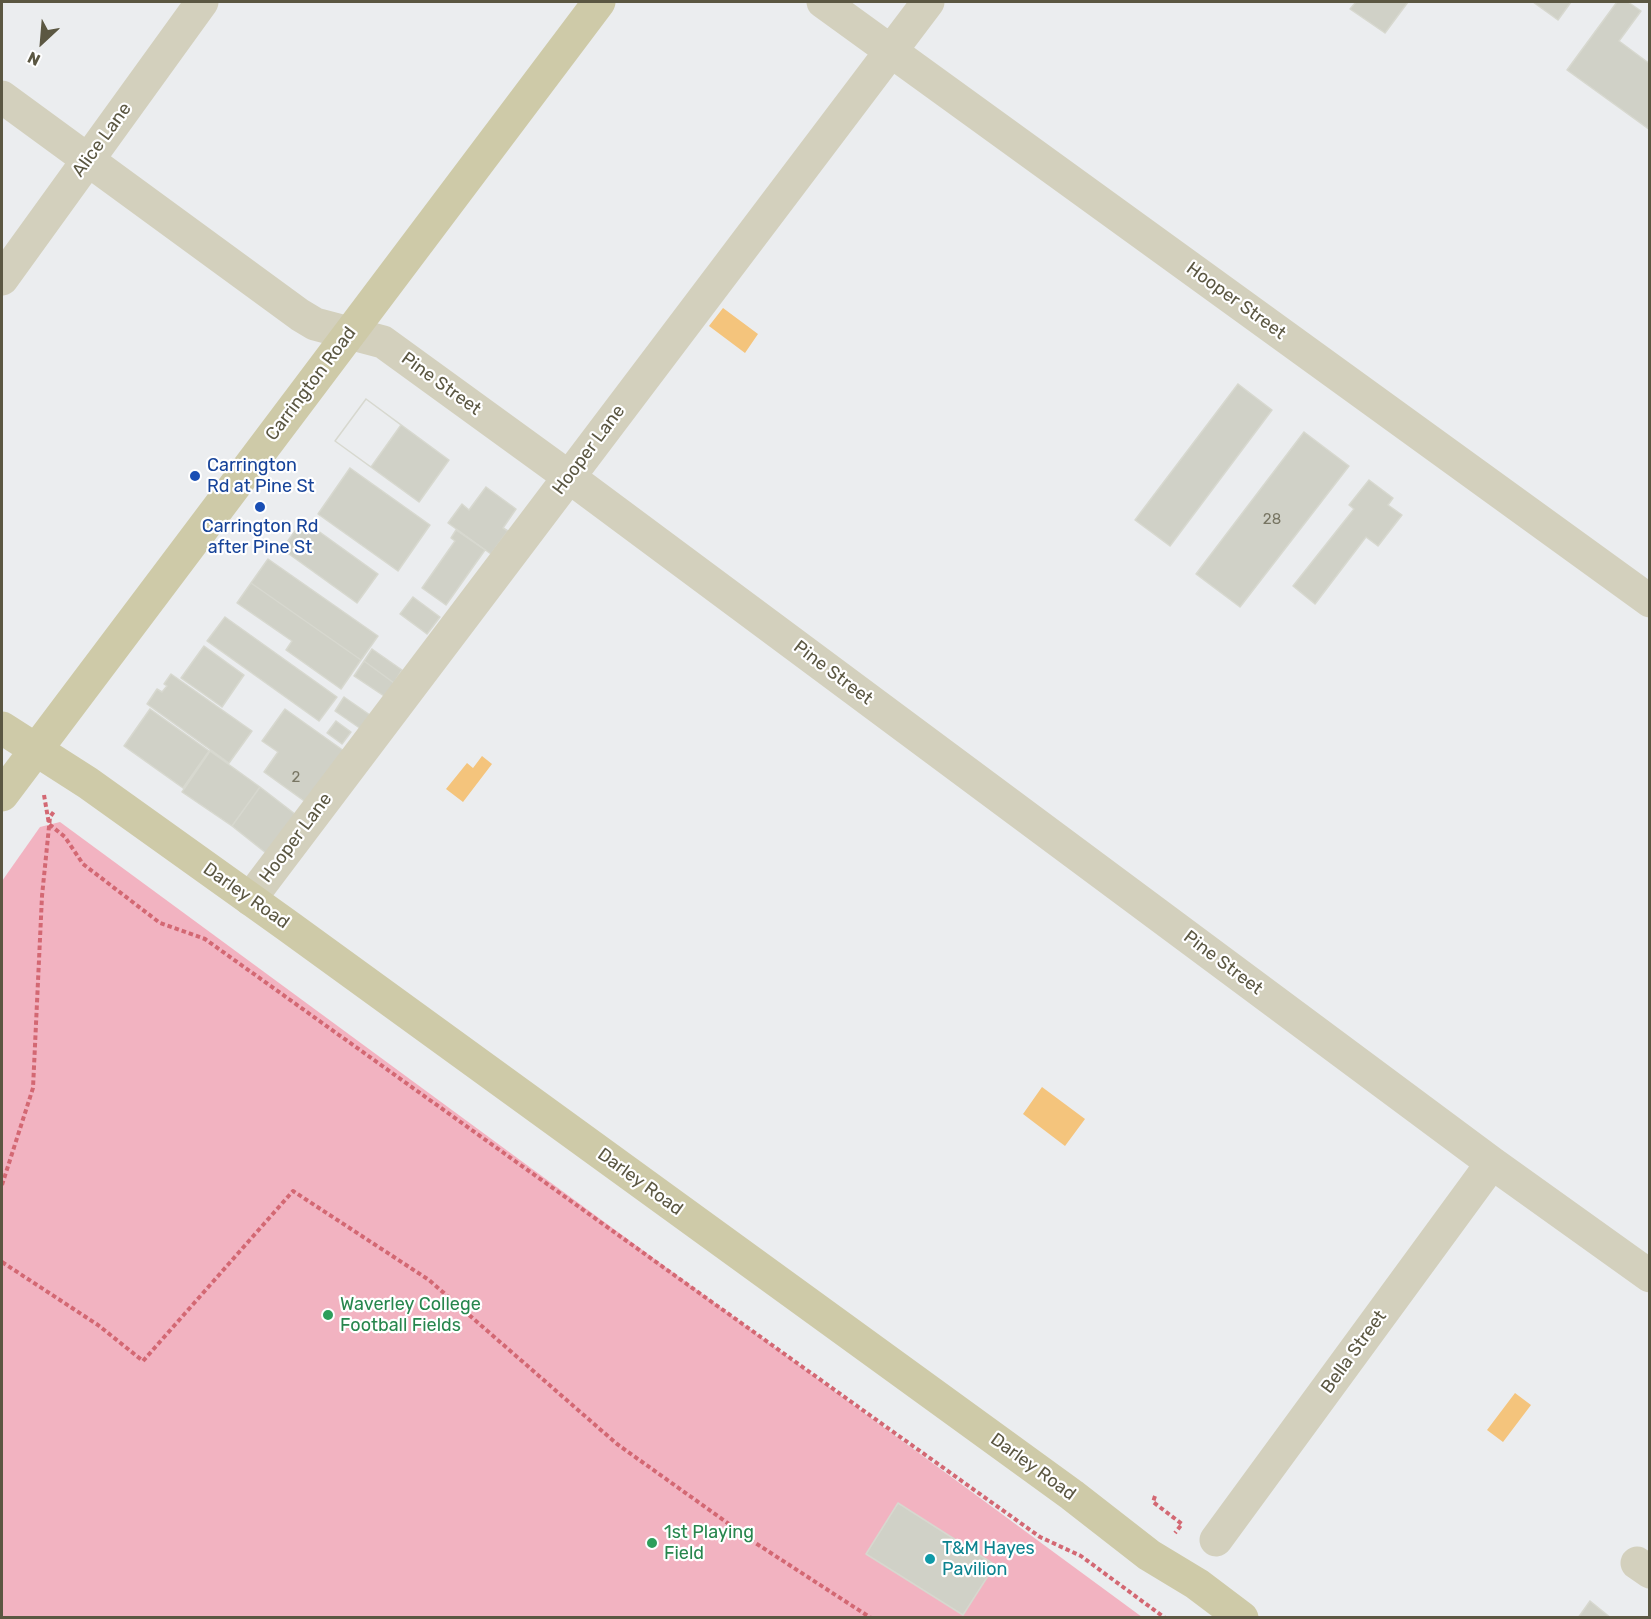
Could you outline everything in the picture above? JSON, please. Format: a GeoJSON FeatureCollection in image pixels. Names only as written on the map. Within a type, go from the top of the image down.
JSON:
{"type":"FeatureCollection","features":[{"type":"Feature","properties":{"kind":"main road","name":"Carrington Road"},"geometry":{"type":"LineString","coordinates":[[2,795],[599,2]]}},
{"type":"Feature","properties":{"kind":"main road","name":"Darley Road"},"geometry":{"type":"LineString","coordinates":[[2,728],[88,783],[250,899],[1062,1488],[1149,1555],[1197,1584],[1242,1617]]}},
{"type":"Feature","properties":{"kind":"street","name":"Alice Lane"},"geometry":{"type":"LineString","coordinates":[[2,279],[202,2]]}},
{"type":"Feature","properties":{"kind":"street","name":"Hooper Street"},"geometry":{"type":"LineString","coordinates":[[823,2],[1650,601]]}},
{"type":"Feature","properties":{"kind":"street","name":"Hooper Lane"},"geometry":{"type":"LineString","coordinates":[[250,899],[928,2]]}},
{"type":"Feature","properties":{"kind":"street","name":"Pine Street"},"geometry":{"type":"LineString","coordinates":[[2,97],[300,315],[315,324],[383,342],[569,477],[1492,1163],[1650,1276]]}},
{"type":"Feature","properties":{"kind":"street","name":"Bella Street"},"geometry":{"type":"LineString","coordinates":[[1215,1540],[1492,1163]]}},
{"type":"Feature","properties":{"kind":"path"},"geometry":{"type":"LineString","coordinates":[[35,750],[50,824],[65,837],[83,864],[159,923],[206,939],[1040,1537],[1081,1556],[1165,1617]]}},
{"type":"Feature","properties":{"kind":"path"},"geometry":{"type":"LineString","coordinates":[[2,1185],[33,1088],[42,896],[50,817],[55,810]]}},
{"type":"Feature","properties":{"kind":"path"},"geometry":{"type":"LineString","coordinates":[[2,1262],[98,1325],[143,1361],[293,1191],[429,1280],[617,1443],[757,1544],[871,1617]]}},
{"type":"Feature","properties":{"kind":"path"},"geometry":{"type":"LineString","coordinates":[[1155,1496],[1154,1502],[1182,1524]]}},
{"type":"Feature","properties":{"kind":"shaded area"},"geometry":{"type":"Polygon","coordinates":[[[723,308],[758,334],[745,353],[709,326],[723,308]]]}},
{"type":"Feature","properties":{"kind":"shaded area"},"geometry":{"type":"Polygon","coordinates":[[[482,756],[492,764],[463,802],[446,789],[467,763],[473,768],[482,756]]]}},
{"type":"Feature","properties":{"kind":"shaded area"},"geometry":{"type":"Polygon","coordinates":[[[60,822],[1142,1617],[2,1618],[2,881],[40,827],[60,822]]]}},
{"type":"Feature","properties":{"kind":"shaded area"},"geometry":{"type":"Polygon","coordinates":[[[1042,1087],[1085,1119],[1065,1146],[1023,1114],[1042,1087]]]}},
{"type":"Feature","properties":{"kind":"shaded area"},"geometry":{"type":"Polygon","coordinates":[[[1515,1393],[1531,1405],[1503,1442],[1487,1430],[1515,1393]]]}},
{"type":"Feature","properties":{"kind":"building"},"geometry":{"type":"Polygon","coordinates":[[[1356,2],[1408,2],[1385,33],[1350,9],[1356,2]]]}},
{"type":"Feature","properties":{"kind":"building"},"geometry":{"type":"Polygon","coordinates":[[[1533,2],[1571,2],[1558,20],[1533,2]]]}},
{"type":"Feature","properties":{"kind":"building"},"geometry":{"type":"Polygon","coordinates":[[[1617,2],[1628,2],[1641,11],[1619,41],[1650,64],[1650,130],[1567,70],[1617,2]]]}},
{"type":"Feature","properties":{"kind":"building"},"geometry":{"type":"Polygon","coordinates":[[[1238,384],[1272,410],[1170,546],[1135,520],[1238,384]]]}},
{"type":"Feature","properties":{"kind":"building"},"geometry":{"type":"Polygon","coordinates":[[[366,399],[449,460],[419,502],[335,441],[366,399]]]}},
{"type":"Feature","properties":{"kind":"building"},"geometry":{"type":"Polygon","coordinates":[[[366,399],[401,425],[371,467],[335,441],[366,399]]]}},
{"type":"Feature","properties":{"kind":"building"},"geometry":{"type":"Polygon","coordinates":[[[1304,432],[1349,466],[1240,607],[1196,574],[1304,432]]]}},
{"type":"Feature","properties":{"kind":"building"},"geometry":{"type":"Polygon","coordinates":[[[350,468],[430,525],[398,571],[318,514],[350,468]]]}},
{"type":"Feature","properties":{"kind":"building"},"geometry":{"type":"Polygon","coordinates":[[[1369,480],[1393,498],[1388,505],[1402,515],[1378,546],[1366,537],[1315,604],[1293,586],[1354,509],[1349,505],[1369,480]]]}},
{"type":"Feature","properties":{"kind":"building"},"geometry":{"type":"Polygon","coordinates":[[[486,487],[516,509],[503,528],[508,531],[491,554],[448,523],[462,504],[469,510],[486,487]]]}},
{"type":"Feature","properties":{"kind":"building"},"geometry":{"type":"Polygon","coordinates":[[[303,520],[378,574],[357,603],[282,549],[303,520]]]}},
{"type":"Feature","properties":{"kind":"building"},"geometry":{"type":"Polygon","coordinates":[[[456,530],[485,550],[446,605],[422,588],[455,541],[451,538],[456,530]]]}},
{"type":"Feature","properties":{"kind":"building"},"geometry":{"type":"Polygon","coordinates":[[[268,559],[378,636],[361,660],[251,583],[268,559]]]}},
{"type":"Feature","properties":{"kind":"building"},"geometry":{"type":"Polygon","coordinates":[[[251,583],[361,660],[341,689],[286,650],[292,641],[237,603],[251,583]]]}},
{"type":"Feature","properties":{"kind":"building"},"geometry":{"type":"Polygon","coordinates":[[[413,597],[440,617],[427,634],[400,614],[413,597]]]}},
{"type":"Feature","properties":{"kind":"building"},"geometry":{"type":"Polygon","coordinates":[[[225,617],[337,697],[319,721],[207,641],[225,617]]]}},
{"type":"Feature","properties":{"kind":"building"},"geometry":{"type":"Polygon","coordinates":[[[204,646],[244,675],[222,707],[181,678],[204,646]]]}},
{"type":"Feature","properties":{"kind":"building"},"geometry":{"type":"Polygon","coordinates":[[[372,649],[402,670],[394,683],[364,661],[372,649]]]}},
{"type":"Feature","properties":{"kind":"building"},"geometry":{"type":"Polygon","coordinates":[[[364,661],[394,683],[384,696],[354,676],[364,661]]]}},
{"type":"Feature","properties":{"kind":"building"},"geometry":{"type":"Polygon","coordinates":[[[171,674],[252,731],[229,763],[147,704],[157,689],[162,692],[167,686],[164,684],[171,674]]]}},
{"type":"Feature","properties":{"kind":"building"},"geometry":{"type":"Polygon","coordinates":[[[344,697],[370,715],[361,729],[335,711],[344,697]]]}},
{"type":"Feature","properties":{"kind":"building"},"geometry":{"type":"Polygon","coordinates":[[[150,709],[209,751],[183,788],[124,746],[150,709]]]}},
{"type":"Feature","properties":{"kind":"building"},"geometry":{"type":"Polygon","coordinates":[[[285,709],[344,751],[307,803],[264,772],[278,752],[262,741],[285,709]]]}},
{"type":"Feature","properties":{"kind":"building"},"geometry":{"type":"Polygon","coordinates":[[[336,721],[351,732],[342,744],[327,733],[336,721]]]}},
{"type":"Feature","properties":{"kind":"building"},"geometry":{"type":"Polygon","coordinates":[[[210,751],[260,787],[232,826],[182,792],[210,751]]]}},
{"type":"Feature","properties":{"kind":"building"},"geometry":{"type":"Polygon","coordinates":[[[260,787],[295,814],[266,853],[232,826],[260,787]]]}},
{"type":"Feature","properties":{"kind":"building","name":"T&M Hayes Pavilion"},"geometry":{"type":"Polygon","coordinates":[[[898,1503],[995,1565],[963,1615],[866,1554],[898,1503]]]}},
{"type":"Feature","properties":{"kind":"building"},"geometry":{"type":"Polygon","coordinates":[[[1590,1601],[1611,1618],[1578,1618],[1590,1601]]]}},
{"type":"Feature","properties":{"kind":"place","name":"Carrington Rd at Pine St"},"geometry":{"type":"Point","coordinates":[195,476]}},
{"type":"Feature","properties":{"kind":"place","name":"Carrington Rd after Pine St"},"geometry":{"type":"Point","coordinates":[260,507]}},
{"type":"Feature","properties":{"kind":"place","name":"Waverley College Football Fields"},"geometry":{"type":"Point","coordinates":[328,1315]}},
{"type":"Feature","properties":{"kind":"place","name":"1st Playing Field"},"geometry":{"type":"Point","coordinates":[652,1543]}},
{"type":"Feature","properties":{"kind":"place","name":"T&M Hayes Pavilion"},"geometry":{"type":"Point","coordinates":[930,1559]}}]}
